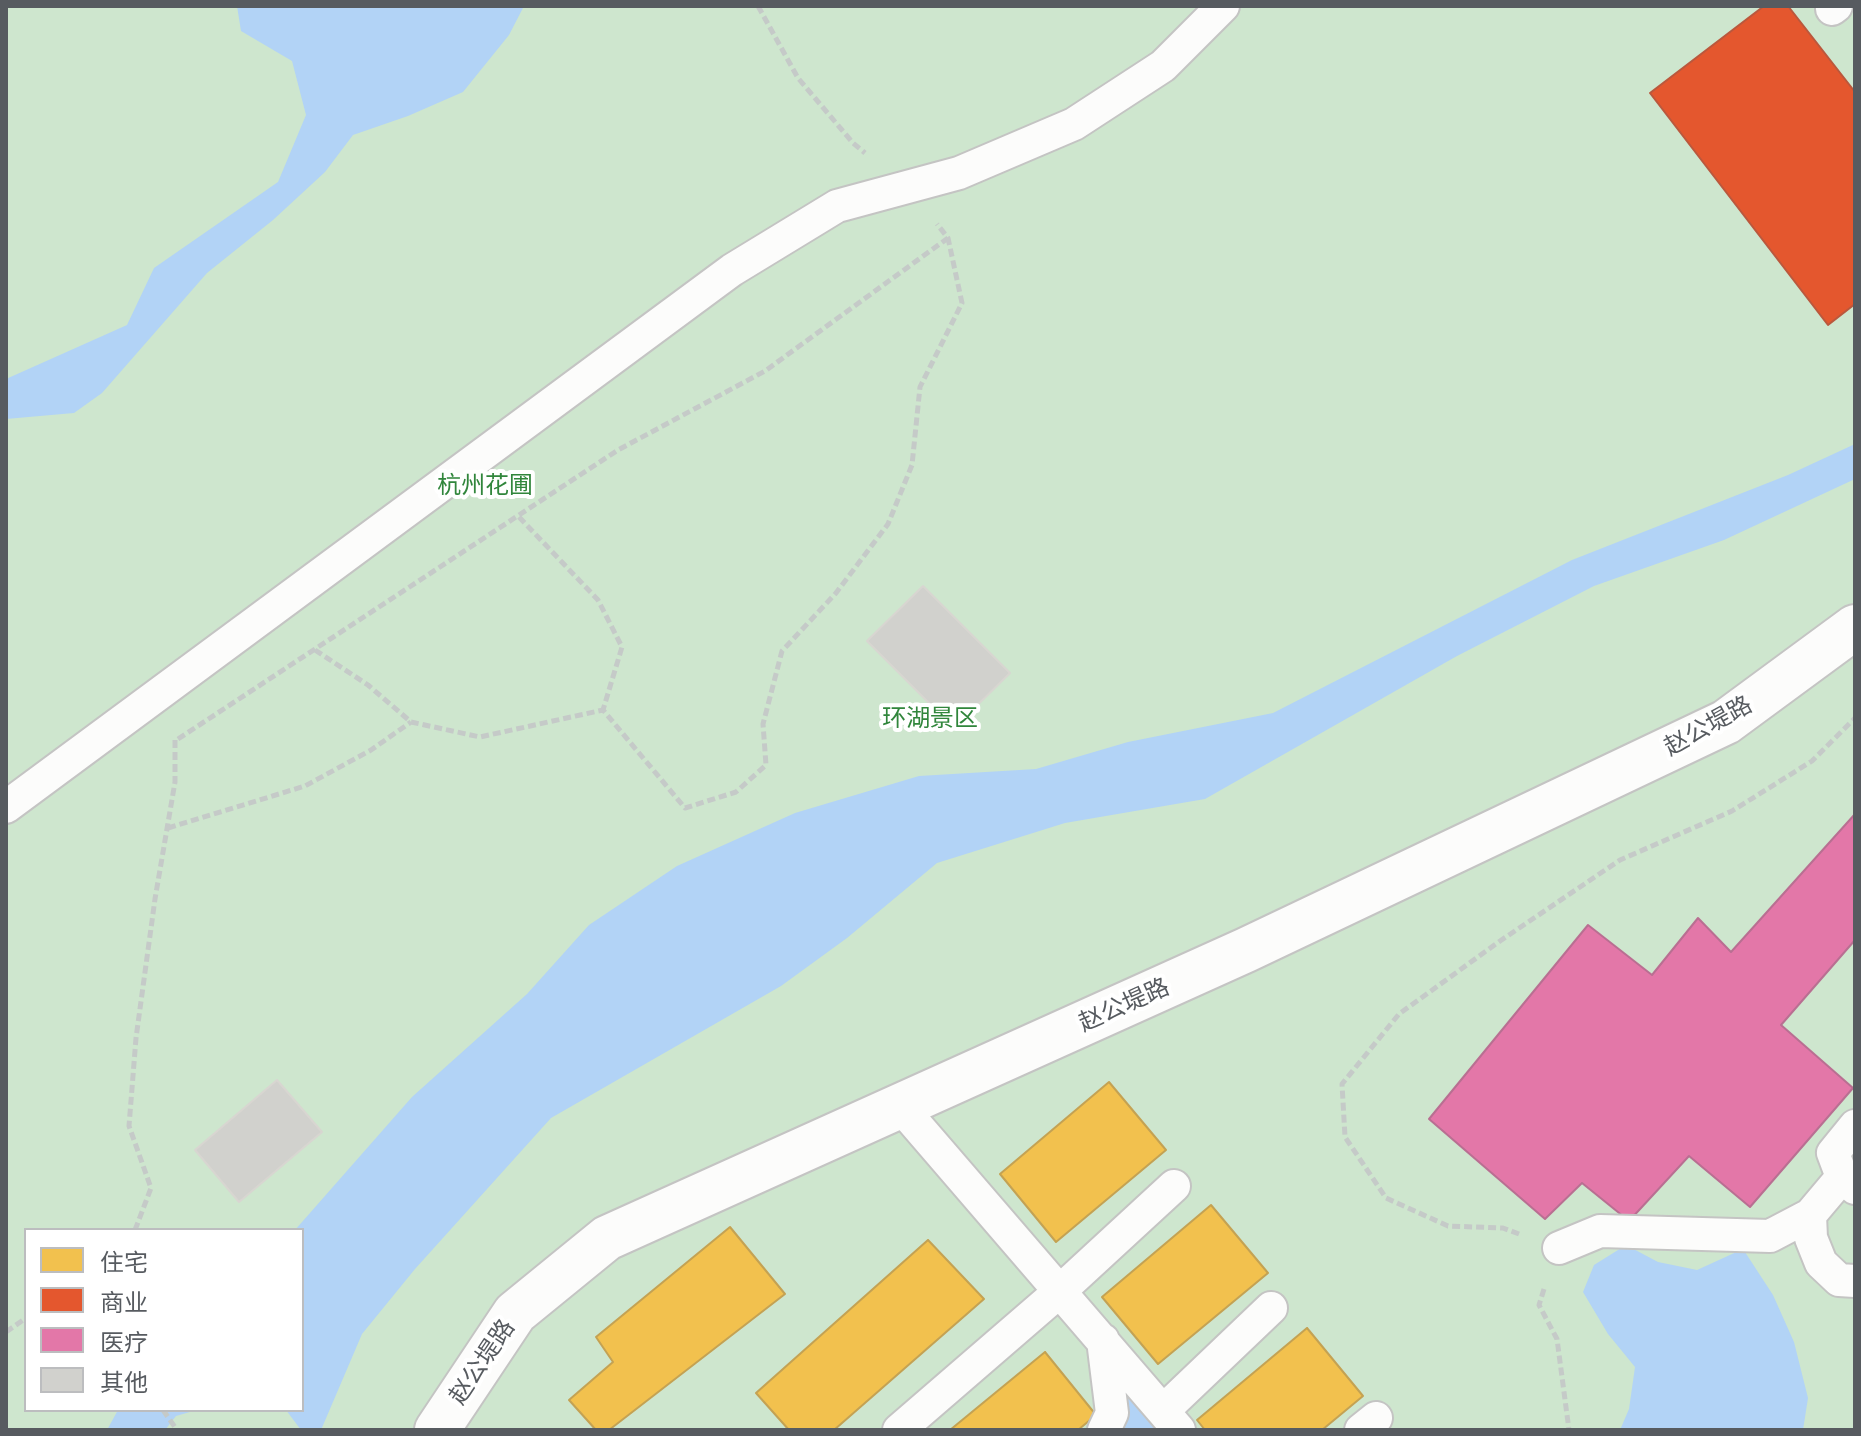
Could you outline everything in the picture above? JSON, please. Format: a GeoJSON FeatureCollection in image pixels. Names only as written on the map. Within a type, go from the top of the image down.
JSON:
{"type":"FeatureCollection","features":[{"type":"Feature","properties":{"kind":"street","name":"赵公堤路"},"geometry":{"type":"LineString","coordinates":[[437,1430],[515,1313],[607,1238],[1246,950],[1726,722],[1855,627]]}},
{"type":"Feature","properties":{"kind":"lane"},"geometry":{"type":"LineString","coordinates":[[6,807],[732,270],[837,206],[959,173],[1074,124],[1163,66],[1223,6]]}},
{"type":"Feature","properties":{"kind":"lane"},"geometry":{"type":"LineString","coordinates":[[900,1106],[1171,1420],[1271,1308]]}},
{"type":"Feature","properties":{"kind":"lane"},"geometry":{"type":"LineString","coordinates":[[1559,1248],[1600,1231],[1770,1236],[1810,1215],[1848,1182],[1833,1153],[1855,1126]]}},
{"type":"Feature","properties":{"kind":"lane"},"geometry":{"type":"LineString","coordinates":[[899,1430],[1060,1291],[1174,1186]]}},
{"type":"Feature","properties":{"kind":"lane"},"geometry":{"type":"LineString","coordinates":[[1810,1215],[1811,1238],[1821,1263],[1839,1280],[1855,1281]]}},
{"type":"Feature","properties":{"kind":"lane"},"geometry":{"type":"LineString","coordinates":[[1103,1340],[1112,1413],[1104,1430]]}},
{"type":"Feature","properties":{"kind":"path"},"geometry":{"type":"LineString","coordinates":[[603,710],[685,808],[736,792],[766,765],[763,724],[782,651],[836,593],[888,524],[912,465],[920,387],[962,303],[948,238],[906,188],[853,143],[798,78],[758,6]]}},
{"type":"Feature","properties":{"kind":"path"},"geometry":{"type":"LineString","coordinates":[[175,741],[618,450],[765,371],[948,238]]}},
{"type":"Feature","properties":{"kind":"path"},"geometry":{"type":"LineString","coordinates":[[519,517],[598,600],[622,647],[603,710]]}},
{"type":"Feature","properties":{"kind":"path"},"geometry":{"type":"LineString","coordinates":[[315,650],[368,685],[411,722],[480,737],[603,710]]}},
{"type":"Feature","properties":{"kind":"path"},"geometry":{"type":"LineString","coordinates":[[136,1228],[151,1188],[129,1126],[136,1038],[175,782],[173,683]]}},
{"type":"Feature","properties":{"kind":"path"},"geometry":{"type":"LineString","coordinates":[[1569,1430],[1557,1339],[1539,1305],[1559,1248],[1503,1228],[1448,1226],[1386,1198],[1345,1137],[1342,1084],[1399,1014],[1500,941],[1620,860],[1745,802],[1812,761],[1855,718]]}},
{"type":"Feature","properties":{"kind":"path"},"geometry":{"type":"LineString","coordinates":[[168,828],[305,786],[371,750],[411,722]]}},
{"type":"Feature","properties":{"kind":"path"},"geometry":{"type":"LineString","coordinates":[[6,1332],[24,1319]]}},
{"type":"Feature","properties":{"kind":"path"},"geometry":{"type":"LineString","coordinates":[[164,1412],[177,1430]]}},
{"type":"Feature","properties":{"kind":"green space","name":"环湖景区"},"geometry":{"type":"Polygon","coordinates":[[[6,6],[1855,6],[1855,1430],[6,1430],[6,6]]]}},
{"type":"Feature","properties":{"kind":"water"},"geometry":{"type":"Polygon","coordinates":[[[237,6],[524,6],[509,35],[463,92],[353,135],[325,172],[273,220],[207,273],[102,393],[74,413],[6,419],[6,379],[127,325],[154,268],[278,182],[306,115],[292,61],[241,31],[237,6]]]}},
{"type":"Feature","properties":{"kind":"water"},"geometry":{"type":"Polygon","coordinates":[[[1855,444],[1855,479],[1724,540],[1594,586],[1457,656],[1205,799],[1065,823],[937,863],[847,938],[781,986],[551,1118],[415,1269],[362,1334],[321,1430],[301,1430],[288,1412],[304,1412],[304,1228],[297,1228],[412,1097],[527,994],[589,925],[677,866],[795,813],[919,776],[1036,769],[1128,742],[1273,713],[1572,560],[1788,475],[1855,444]]]}},
{"type":"Feature","properties":{"kind":"water"},"geometry":{"type":"Polygon","coordinates":[[[1626,1245],[1658,1262],[1697,1270],[1743,1249],[1773,1295],[1794,1342],[1808,1398],[1803,1430],[1620,1430],[1629,1409],[1635,1367],[1608,1334],[1583,1292],[1594,1265],[1626,1245]]]}},
{"type":"Feature","properties":{"kind":"water"},"geometry":{"type":"Polygon","coordinates":[[[1115,1355],[1159,1430],[1120,1430],[1115,1355]]]}},
{"type":"Feature","properties":{"kind":"water"},"geometry":{"type":"Polygon","coordinates":[[[117,1412],[190,1412],[176,1416],[165,1430],[107,1430],[117,1412]]]}},
{"type":"Feature","properties":{"kind":"building: 住宅"},"geometry":{"type":"Polygon","coordinates":[[[1109,1082],[1166,1150],[1056,1242],[1000,1174],[1109,1082]]]}},
{"type":"Feature","properties":{"kind":"building: 住宅"},"geometry":{"type":"Polygon","coordinates":[[[1211,1205],[1268,1273],[1158,1364],[1102,1297],[1211,1205]]]}},
{"type":"Feature","properties":{"kind":"building: 住宅"},"geometry":{"type":"Polygon","coordinates":[[[730,1227],[785,1294],[609,1430],[596,1430],[569,1400],[613,1362],[596,1337],[730,1227]]]}},
{"type":"Feature","properties":{"kind":"building: 住宅"},"geometry":{"type":"Polygon","coordinates":[[[928,1240],[984,1299],[834,1430],[789,1430],[756,1393],[928,1240]]]}},
{"type":"Feature","properties":{"kind":"building: 住宅"},"geometry":{"type":"Polygon","coordinates":[[[1307,1328],[1363,1396],[1322,1430],[1205,1430],[1197,1420],[1307,1328]]]}},
{"type":"Feature","properties":{"kind":"building: 住宅"},"geometry":{"type":"Polygon","coordinates":[[[1045,1352],[1096,1415],[1078,1430],[950,1430],[1045,1352]]]}},
{"type":"Feature","properties":{"kind":"building: 商业"},"geometry":{"type":"Polygon","coordinates":[[[1764,6],[1788,6],[1855,92],[1855,304],[1828,325],[1650,93],[1764,6]]]}},
{"type":"Feature","properties":{"kind":"building: 医疗"},"geometry":{"type":"Polygon","coordinates":[[[1855,814],[1855,940],[1781,1025],[1853,1088],[1750,1207],[1689,1156],[1629,1221],[1582,1183],[1545,1219],[1429,1119],[1588,925],[1652,975],[1698,918],[1731,952],[1855,814]]]}},
{"type":"Feature","properties":{"kind":"building: 其他"},"geometry":{"type":"Polygon","coordinates":[[[923,586],[1010,673],[954,728],[867,641],[923,586]]]}},
{"type":"Feature","properties":{"kind":"building: 其他"},"geometry":{"type":"Polygon","coordinates":[[[277,1080],[322,1132],[239,1202],[195,1150],[277,1080]]]}},
{"type":"Feature","properties":{"kind":"park label","name":"杭州花圃"},"geometry":{"type":"Point","coordinates":[485,485]}}]}
